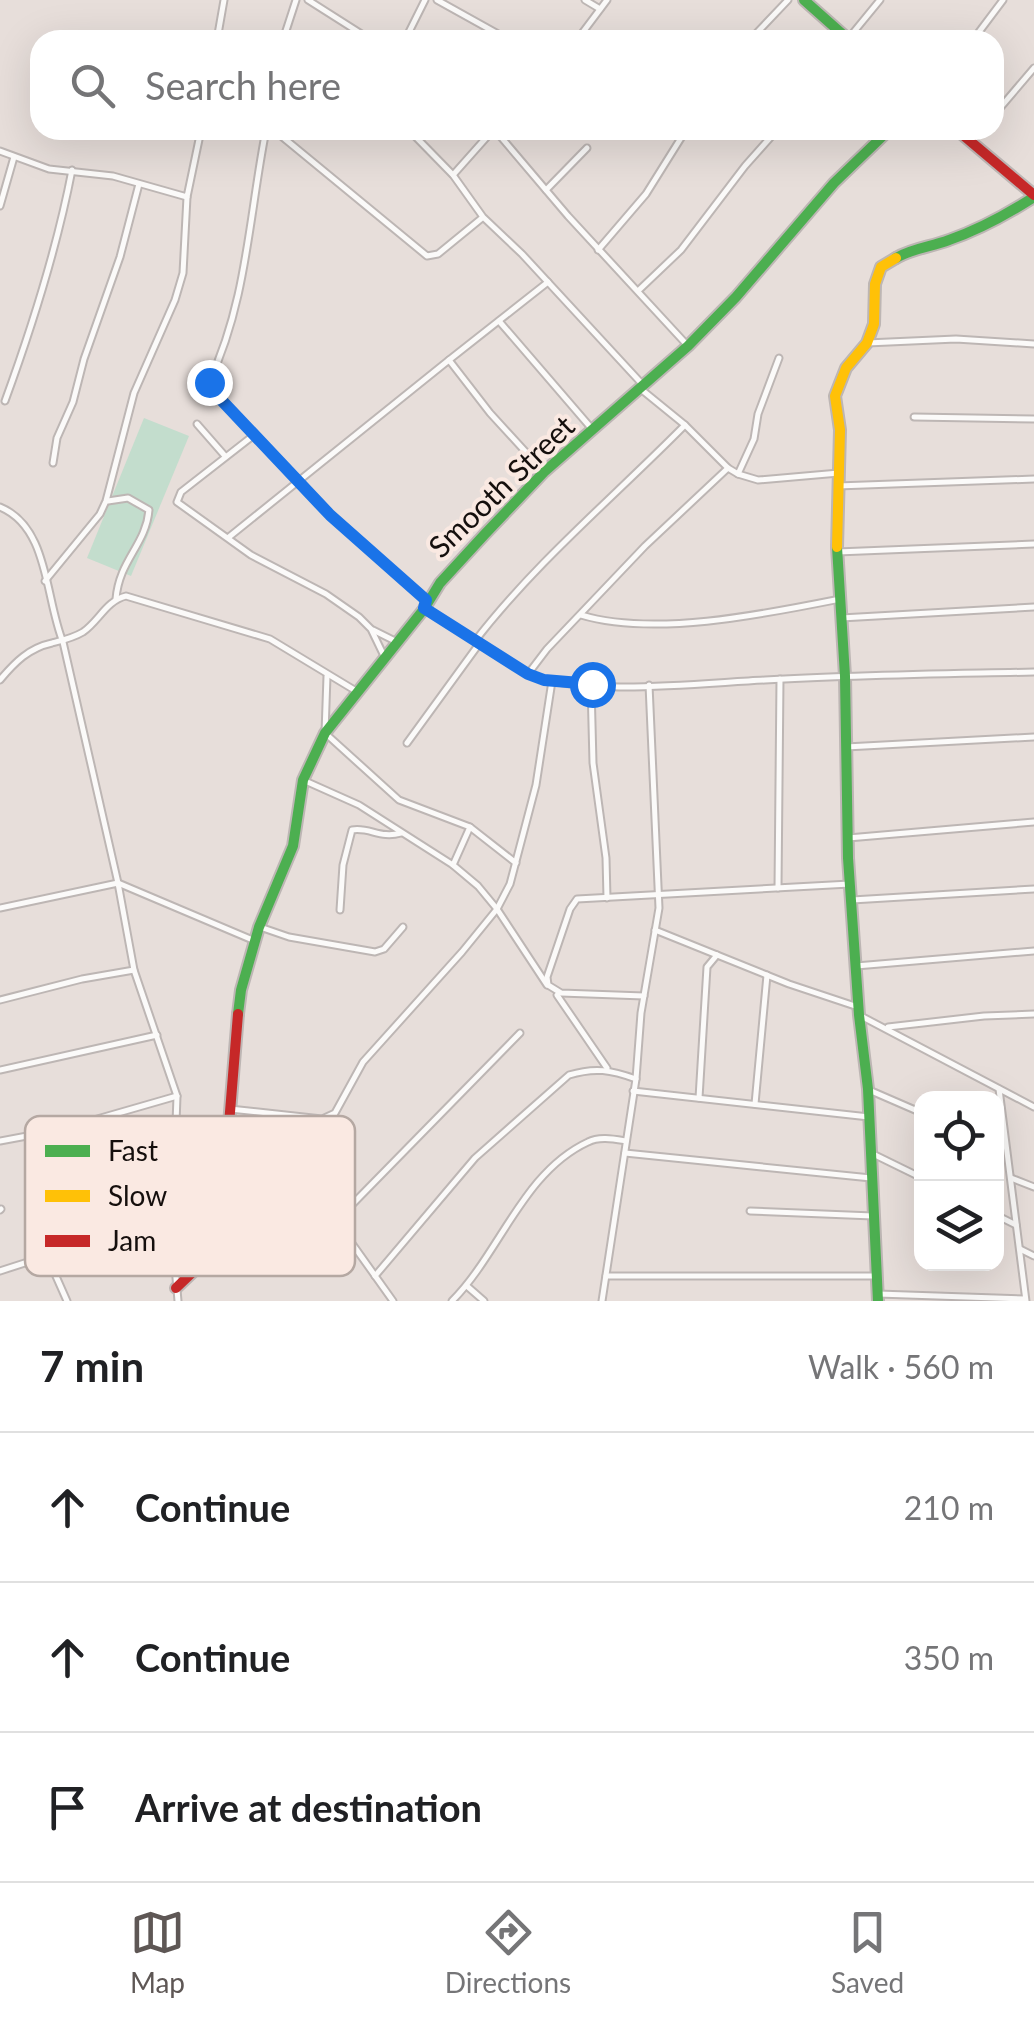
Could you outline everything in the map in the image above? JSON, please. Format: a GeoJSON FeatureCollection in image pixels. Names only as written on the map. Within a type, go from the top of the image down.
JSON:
{"type":"FeatureCollection","features":[{"type":"Feature","properties":{"kind":"street"},"geometry":{"type":"LineString","coordinates":[[219,30],[224,0]]}},
{"type":"Feature","properties":{"kind":"street"},"geometry":{"type":"LineString","coordinates":[[287,30],[296,0]]}},
{"type":"Feature","properties":{"kind":"street"},"geometry":{"type":"LineString","coordinates":[[308,0],[355,30]]}},
{"type":"Feature","properties":{"kind":"street"},"geometry":{"type":"LineString","coordinates":[[410,30],[425,0]]}},
{"type":"Feature","properties":{"kind":"street"},"geometry":{"type":"LineString","coordinates":[[437,0],[491,30]]}},
{"type":"Feature","properties":{"kind":"street"},"geometry":{"type":"LineString","coordinates":[[585,0],[600,9]]}},
{"type":"Feature","properties":{"kind":"street"},"geometry":{"type":"LineString","coordinates":[[584,30],[606,0]]}},
{"type":"Feature","properties":{"kind":"street"},"geometry":{"type":"LineString","coordinates":[[760,30],[788,0]]}},
{"type":"Feature","properties":{"kind":"street"},"geometry":{"type":"LineString","coordinates":[[804,0],[838,30]]}},
{"type":"Feature","properties":{"kind":"street"},"geometry":{"type":"LineString","coordinates":[[857,30],[880,0]]}},
{"type":"Feature","properties":{"kind":"street"},"geometry":{"type":"LineString","coordinates":[[981,30],[1003,0]]}},
{"type":"Feature","properties":{"kind":"street"},"geometry":{"type":"LineString","coordinates":[[1004,104],[1034,68]]}},
{"type":"Feature","properties":{"kind":"street"},"geometry":{"type":"LineString","coordinates":[[45,581],[100,514],[106,501],[134,392],[176,300],[183,273],[187,198],[199,140]]}},
{"type":"Feature","properties":{"kind":"street"},"geometry":{"type":"LineString","coordinates":[[264,140],[240,296],[210,388],[330,515],[425,604],[477,643],[528,674],[552,681],[592,684],[1034,672]]}},
{"type":"Feature","properties":{"kind":"street"},"geometry":{"type":"LineString","coordinates":[[286,140],[427,256],[438,254],[483,217]]}},
{"type":"Feature","properties":{"kind":"street"},"geometry":{"type":"LineString","coordinates":[[419,140],[453,175],[483,217],[548,282],[643,388],[728,468],[758,480],[839,473]]}},
{"type":"Feature","properties":{"kind":"street"},"geometry":{"type":"LineString","coordinates":[[453,175],[485,140]]}},
{"type":"Feature","properties":{"kind":"street"},"geometry":{"type":"LineString","coordinates":[[503,140],[688,346]]}},
{"type":"Feature","properties":{"kind":"street"},"geometry":{"type":"LineString","coordinates":[[598,250],[646,194],[680,140]]}},
{"type":"Feature","properties":{"kind":"street"},"geometry":{"type":"LineString","coordinates":[[638,290],[681,250],[767,140]]}},
{"type":"Feature","properties":{"kind":"street","name":"Smooth Street"},"geometry":{"type":"LineString","coordinates":[[230,1116],[241,990],[259,927],[293,846],[303,780],[326,733],[425,604],[544,472],[688,346],[736,297],[834,183],[878,140]]}},
{"type":"Feature","properties":{"kind":"street"},"geometry":{"type":"LineString","coordinates":[[972,141],[1034,196],[993,224],[910,250],[881,267],[875,284],[874,324],[867,344],[846,368],[835,396],[840,430],[837,552],[845,676],[850,884],[873,1154],[878,1298],[1026,1300],[1004,1150]]}},
{"type":"Feature","properties":{"kind":"street"},"geometry":{"type":"LineString","coordinates":[[546,190],[588,148]]}},
{"type":"Feature","properties":{"kind":"street"},"geometry":{"type":"LineString","coordinates":[[0,152],[50,168],[113,176],[187,198]]}},
{"type":"Feature","properties":{"kind":"street"},"geometry":{"type":"LineString","coordinates":[[0,206],[14,156]]}},
{"type":"Feature","properties":{"kind":"street"},"geometry":{"type":"LineString","coordinates":[[5,401],[63,218],[72,170]]}},
{"type":"Feature","properties":{"kind":"street"},"geometry":{"type":"LineString","coordinates":[[53,462],[57,438],[73,402],[120,257],[139,184]]}},
{"type":"Feature","properties":{"kind":"street"},"geometry":{"type":"LineString","coordinates":[[229,536],[548,282]]}},
{"type":"Feature","properties":{"kind":"street"},"geometry":{"type":"LineString","coordinates":[[499,321],[594,431]]}},
{"type":"Feature","properties":{"kind":"street"},"geometry":{"type":"LineString","coordinates":[[867,344],[942,339],[1034,344]]}},
{"type":"Feature","properties":{"kind":"street"},"geometry":{"type":"LineString","coordinates":[[738,474],[754,439],[758,414],[778,358]]}},
{"type":"Feature","properties":{"kind":"street"},"geometry":{"type":"LineString","coordinates":[[449,360],[490,413],[544,472]]}},
{"type":"Feature","properties":{"kind":"street"},"geometry":{"type":"LineString","coordinates":[[914,417],[1034,418]]}},
{"type":"Feature","properties":{"kind":"street"},"geometry":{"type":"LineString","coordinates":[[197,424],[225,456]]}},
{"type":"Feature","properties":{"kind":"street"},"geometry":{"type":"LineString","coordinates":[[407,744],[477,643],[588,516],[624,487],[685,426]]}},
{"type":"Feature","properties":{"kind":"street"},"geometry":{"type":"LineString","coordinates":[[254,435],[176,499],[251,555],[326,594],[371,629],[397,642]]}},
{"type":"Feature","properties":{"kind":"street"},"geometry":{"type":"LineString","coordinates":[[528,674],[645,546],[728,468]]}},
{"type":"Feature","properties":{"kind":"street"},"geometry":{"type":"LineString","coordinates":[[838,486],[1034,479]]}},
{"type":"Feature","properties":{"kind":"street"},"geometry":{"type":"LineString","coordinates":[[0,680],[20,658],[38,648],[63,642],[89,627],[116,599],[122,567],[139,542],[149,510],[128,498],[106,501]]}},
{"type":"Feature","properties":{"kind":"street"},"geometry":{"type":"LineString","coordinates":[[0,507],[15,513],[36,542],[63,642],[134,970],[177,1096],[176,1116]]}},
{"type":"Feature","properties":{"kind":"street"},"geometry":{"type":"LineString","coordinates":[[837,552],[1034,544]]}},
{"type":"Feature","properties":{"kind":"street"},"geometry":{"type":"LineString","coordinates":[[116,599],[133,598],[261,636],[358,692]]}},
{"type":"Feature","properties":{"kind":"street"},"geometry":{"type":"LineString","coordinates":[[582,614],[607,622],[660,624],[840,600]]}},
{"type":"Feature","properties":{"kind":"street"},"geometry":{"type":"LineString","coordinates":[[841,618],[1034,607]]}},
{"type":"Feature","properties":{"kind":"street"},"geometry":{"type":"LineString","coordinates":[[371,629],[385,658]]}},
{"type":"Feature","properties":{"kind":"street"},"geometry":{"type":"LineString","coordinates":[[328,676],[326,733],[399,800],[470,827],[516,863]]}},
{"type":"Feature","properties":{"kind":"street"},"geometry":{"type":"LineString","coordinates":[[778,888],[780,679]]}},
{"type":"Feature","properties":{"kind":"street"},"geometry":{"type":"LineString","coordinates":[[327,1116],[335,1113],[363,1062],[497,909],[510,884],[536,785],[552,681]]}},
{"type":"Feature","properties":{"kind":"street"},"geometry":{"type":"LineString","coordinates":[[592,684],[593,763],[606,858],[607,898]]}},
{"type":"Feature","properties":{"kind":"street"},"geometry":{"type":"LineString","coordinates":[[602,1301],[660,895],[648,685]]}},
{"type":"Feature","properties":{"kind":"street"},"geometry":{"type":"LineString","coordinates":[[846,746],[1034,737]]}},
{"type":"Feature","properties":{"kind":"street"},"geometry":{"type":"LineString","coordinates":[[303,780],[359,805],[453,864],[478,886],[607,1069]]}},
{"type":"Feature","properties":{"kind":"street"},"geometry":{"type":"LineString","coordinates":[[848,838],[1034,822]]}},
{"type":"Feature","properties":{"kind":"street"},"geometry":{"type":"LineString","coordinates":[[453,864],[470,827]]}},
{"type":"Feature","properties":{"kind":"street"},"geometry":{"type":"LineString","coordinates":[[340,910],[352,830],[386,837],[401,833]]}},
{"type":"Feature","properties":{"kind":"street"},"geometry":{"type":"LineString","coordinates":[[0,908],[118,883],[254,942]]}},
{"type":"Feature","properties":{"kind":"street"},"geometry":{"type":"LineString","coordinates":[[548,985],[547,977],[577,899],[850,884]]}},
{"type":"Feature","properties":{"kind":"street"},"geometry":{"type":"LineString","coordinates":[[852,900],[1034,888]]}},
{"type":"Feature","properties":{"kind":"street"},"geometry":{"type":"LineString","coordinates":[[259,927],[289,937],[375,952],[384,949],[402,926]]}},
{"type":"Feature","properties":{"kind":"street"},"geometry":{"type":"LineString","coordinates":[[655,930],[858,1011],[1034,1107]]}},
{"type":"Feature","properties":{"kind":"street"},"geometry":{"type":"LineString","coordinates":[[856,966],[1034,951]]}},
{"type":"Feature","properties":{"kind":"street"},"geometry":{"type":"LineString","coordinates":[[699,1098],[707,967],[716,955]]}},
{"type":"Feature","properties":{"kind":"street"},"geometry":{"type":"LineString","coordinates":[[0,1000],[134,970]]}},
{"type":"Feature","properties":{"kind":"street"},"geometry":{"type":"LineString","coordinates":[[755,1104],[767,976]]}},
{"type":"Feature","properties":{"kind":"street"},"geometry":{"type":"LineString","coordinates":[[555,992],[644,996]]}},
{"type":"Feature","properties":{"kind":"street"},"geometry":{"type":"LineString","coordinates":[[885,1028],[1034,1014]]}},
{"type":"Feature","properties":{"kind":"street"},"geometry":{"type":"LineString","coordinates":[[355,1201],[520,1033]]}},
{"type":"Feature","properties":{"kind":"street"},"geometry":{"type":"LineString","coordinates":[[0,1070],[157,1035]]}},
{"type":"Feature","properties":{"kind":"street"},"geometry":{"type":"LineString","coordinates":[[375,1276],[476,1158],[569,1074],[607,1069],[636,1079]]}},
{"type":"Feature","properties":{"kind":"street"},"geometry":{"type":"LineString","coordinates":[[868,1089],[914,1109]]}},
{"type":"Feature","properties":{"kind":"street"},"geometry":{"type":"LineString","coordinates":[[632,1091],[869,1117]]}},
{"type":"Feature","properties":{"kind":"street"},"geometry":{"type":"LineString","coordinates":[[108,1116],[177,1096]]}},
{"type":"Feature","properties":{"kind":"street"},"geometry":{"type":"LineString","coordinates":[[230,1110],[299,1116]]}},
{"type":"Feature","properties":{"kind":"street"},"geometry":{"type":"LineString","coordinates":[[0,1141],[25,1136]]}},
{"type":"Feature","properties":{"kind":"street"},"geometry":{"type":"LineString","coordinates":[[452,1301],[467,1286],[536,1185],[563,1158],[590,1140],[626,1141]]}},
{"type":"Feature","properties":{"kind":"street"},"geometry":{"type":"LineString","coordinates":[[625,1152],[873,1179]]}},
{"type":"Feature","properties":{"kind":"street"},"geometry":{"type":"LineString","coordinates":[[873,1154],[914,1174]]}},
{"type":"Feature","properties":{"kind":"street"},"geometry":{"type":"LineString","coordinates":[[1010,1178],[1034,1187]]}},
{"type":"Feature","properties":{"kind":"street"},"geometry":{"type":"LineString","coordinates":[[750,1210],[876,1216]]}},
{"type":"Feature","properties":{"kind":"street"},"geometry":{"type":"LineString","coordinates":[[1004,1219],[1017,1226]]}},
{"type":"Feature","properties":{"kind":"street"},"geometry":{"type":"LineString","coordinates":[[355,1247],[394,1301]]}},
{"type":"Feature","properties":{"kind":"street"},"geometry":{"type":"LineString","coordinates":[[1020,1249],[1034,1256]]}},
{"type":"Feature","properties":{"kind":"street"},"geometry":{"type":"LineString","coordinates":[[0,1271],[25,1263]]}},
{"type":"Feature","properties":{"kind":"street"},"geometry":{"type":"LineString","coordinates":[[56,1276],[67,1301]]}},
{"type":"Feature","properties":{"kind":"street"},"geometry":{"type":"LineString","coordinates":[[176,1276],[178,1301]]}},
{"type":"Feature","properties":{"kind":"street"},"geometry":{"type":"LineString","coordinates":[[176,1288],[189,1276]]}},
{"type":"Feature","properties":{"kind":"street"},"geometry":{"type":"LineString","coordinates":[[606,1276],[878,1276]]}},
{"type":"Feature","properties":{"kind":"street"},"geometry":{"type":"LineString","coordinates":[[467,1286],[484,1301]]}},
{"type":"Feature","properties":{"kind":"green space"},"geometry":{"type":"Polygon","coordinates":[[[144,418],[189,436],[131,576],[87,558],[144,418]]]}},
{"type":"Feature","properties":{"kind":"traffic: fast"},"geometry":{"type":"LineString","coordinates":[[804,0],[838,30]]}},
{"type":"Feature","properties":{"kind":"traffic: fast"},"geometry":{"type":"LineString","coordinates":[[238,1014],[259,927],[293,846],[303,780],[325,733],[424,609],[440,583],[485,534],[544,472],[688,346],[736,297],[834,183],[879,140]]}},
{"type":"Feature","properties":{"kind":"traffic: fast"},"geometry":{"type":"LineString","coordinates":[[896,258],[972,231],[1034,197]]}},
{"type":"Feature","properties":{"kind":"traffic: fast"},"geometry":{"type":"LineString","coordinates":[[837,547],[845,676],[848,858],[868,1089],[878,1301]]}},
{"type":"Feature","properties":{"kind":"traffic: slow"},"geometry":{"type":"LineString","coordinates":[[837,547],[840,430],[835,396],[846,368],[867,343],[874,324],[875,284],[881,267],[896,258]]}},
{"type":"Feature","properties":{"kind":"traffic: jam"},"geometry":{"type":"LineString","coordinates":[[969,140],[1034,195]]}},
{"type":"Feature","properties":{"kind":"traffic: jam"},"geometry":{"type":"LineString","coordinates":[[230,1116],[238,1014]]}},
{"type":"Feature","properties":{"kind":"traffic: jam"},"geometry":{"type":"LineString","coordinates":[[176,1288],[189,1276]]}},
{"type":"Feature","properties":{"kind":"route"},"geometry":{"type":"LineString","coordinates":[[209,382],[210,388],[330,515],[426,600],[424,608],[528,674],[544,680],[592,684]]}}]}
